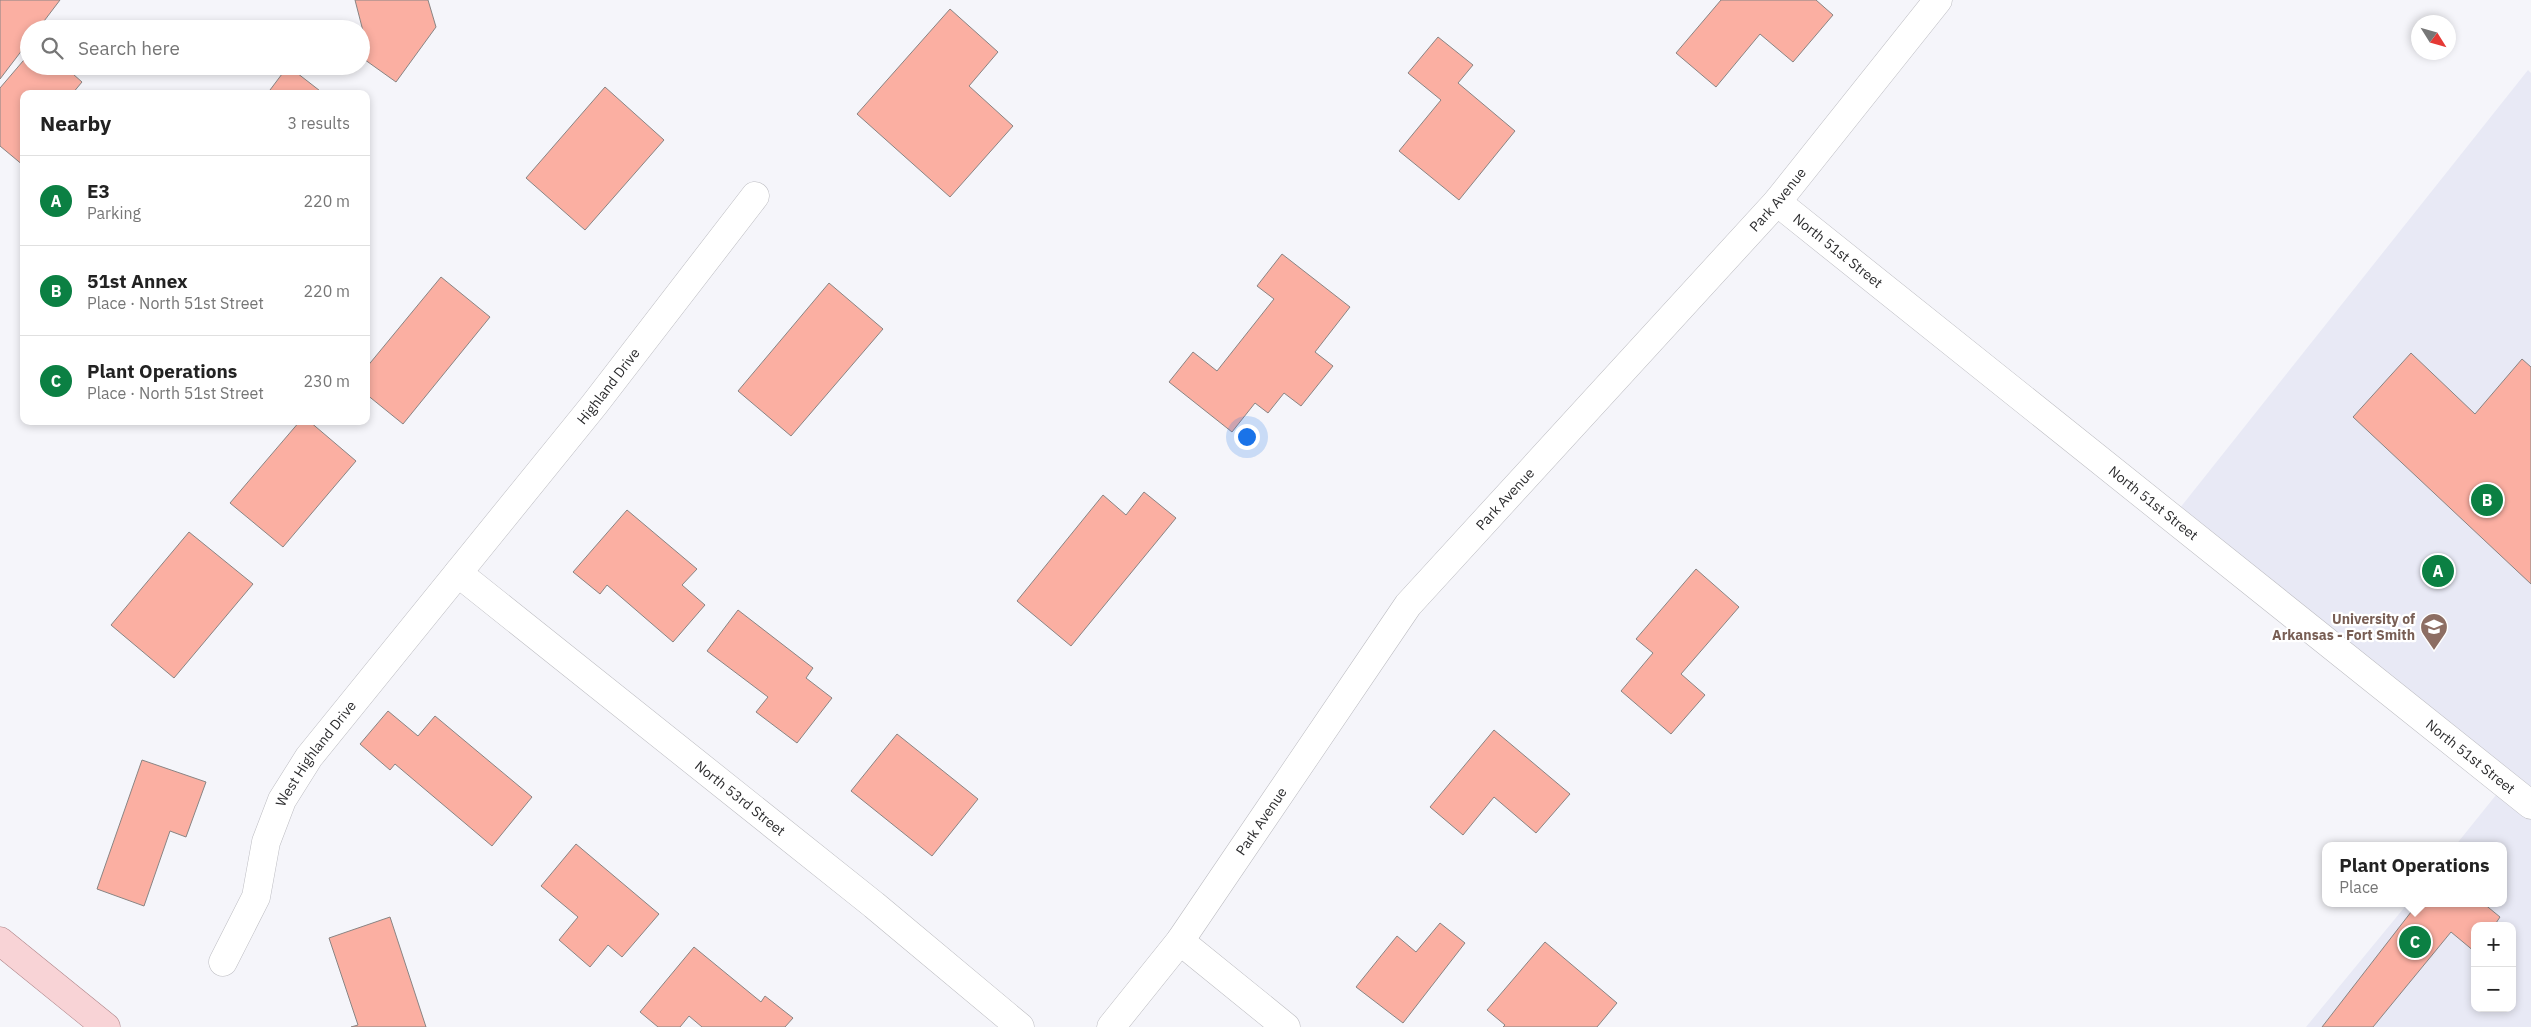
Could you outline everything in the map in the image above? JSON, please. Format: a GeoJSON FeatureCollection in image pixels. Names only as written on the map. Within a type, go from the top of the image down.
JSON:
{"type":"FeatureCollection","features":[{"type":"Feature","properties":{"kind":"main road"},"geometry":{"type":"LineString","coordinates":[[0,941],[106,1027]]}},
{"type":"Feature","properties":{"kind":"street","name":"Park Avenue"},"geometry":{"type":"LineString","coordinates":[[1111,1027],[1180,942],[1408,605],[1777,202],[1938,0]]}},
{"type":"Feature","properties":{"kind":"street","name":"Highland Drive"},"geometry":{"type":"LineString","coordinates":[[458,573],[594,405],[755,196]]}},
{"type":"Feature","properties":{"kind":"street","name":"North 51st Street"},"geometry":{"type":"LineString","coordinates":[[1777,202],[2531,805]]}},
{"type":"Feature","properties":{"kind":"street","name":"West Highland Drive"},"geometry":{"type":"LineString","coordinates":[[223,962],[256,896],[266,842],[282,800],[309,757],[458,573]]}},
{"type":"Feature","properties":{"kind":"street","name":"North 53rd Street"},"geometry":{"type":"LineString","coordinates":[[458,573],[866,899],[1020,1027]]}},
{"type":"Feature","properties":{"kind":"street"},"geometry":{"type":"LineString","coordinates":[[1180,942],[1286,1027]]}},
{"type":"Feature","properties":{"kind":"shaded area","name":"University of Arkansas - Fort Smith"},"geometry":{"type":"Polygon","coordinates":[[[2528,70],[2531,73],[2531,1027],[2306,1027],[2405,907],[2507,907],[2507,842],[2458,842],[2504,785],[2172,518],[2528,70]]]}},
{"type":"Feature","properties":{"kind":"building"},"geometry":{"type":"Polygon","coordinates":[[[0,0],[60,0],[45,20],[20,20],[20,53],[0,79],[0,0]]]}},
{"type":"Feature","properties":{"kind":"building"},"geometry":{"type":"Polygon","coordinates":[[[355,0],[428,0],[436,27],[396,82],[370,63],[370,20],[360,20],[355,0]]]}},
{"type":"Feature","properties":{"kind":"building"},"geometry":{"type":"Polygon","coordinates":[[[1721,0],[1816,0],[1833,15],[1793,62],[1760,34],[1716,87],[1676,53],[1721,0]]]}},
{"type":"Feature","properties":{"kind":"building"},"geometry":{"type":"Polygon","coordinates":[[[950,9],[998,52],[969,86],[1013,126],[950,197],[857,114],[950,9]]]}},
{"type":"Feature","properties":{"kind":"building"},"geometry":{"type":"Polygon","coordinates":[[[1438,37],[1473,65],[1458,83],[1515,131],[1459,200],[1399,151],[1441,100],[1408,73],[1438,37]]]}},
{"type":"Feature","properties":{"kind":"building"},"geometry":{"type":"Polygon","coordinates":[[[20,65],[20,75],[74,75],[82,82],[75,90],[20,90],[20,163],[0,146],[0,88],[20,65]]]}},
{"type":"Feature","properties":{"kind":"building"},"geometry":{"type":"Polygon","coordinates":[[[281,75],[300,75],[319,90],[270,90],[281,75]]]}},
{"type":"Feature","properties":{"kind":"building"},"geometry":{"type":"Polygon","coordinates":[[[605,87],[664,140],[585,230],[526,178],[605,87]]]}},
{"type":"Feature","properties":{"kind":"building"},"geometry":{"type":"Polygon","coordinates":[[[1282,254],[1350,307],[1315,352],[1333,366],[1301,406],[1284,393],[1268,413],[1255,403],[1232,432],[1169,382],[1193,352],[1217,371],[1274,299],[1257,286],[1282,254]]]}},
{"type":"Feature","properties":{"kind":"building"},"geometry":{"type":"Polygon","coordinates":[[[441,277],[490,317],[403,424],[370,397],[370,363],[441,277]]]}},
{"type":"Feature","properties":{"kind":"building"},"geometry":{"type":"Polygon","coordinates":[[[829,283],[883,329],[791,436],[738,391],[829,283]]]}},
{"type":"Feature","properties":{"kind":"building"},"geometry":{"type":"Polygon","coordinates":[[[2411,353],[2475,414],[2522,359],[2531,367],[2531,584],[2353,417],[2411,353]]]}},
{"type":"Feature","properties":{"kind":"building"},"geometry":{"type":"Polygon","coordinates":[[[297,425],[314,425],[356,461],[283,547],[230,503],[297,425]]]}},
{"type":"Feature","properties":{"kind":"building"},"geometry":{"type":"Polygon","coordinates":[[[1144,492],[1176,518],[1071,646],[1017,601],[1103,495],[1126,515],[1144,492]]]}},
{"type":"Feature","properties":{"kind":"building"},"geometry":{"type":"Polygon","coordinates":[[[627,510],[697,569],[682,585],[705,605],[673,642],[607,585],[600,594],[573,572],[627,510]]]}},
{"type":"Feature","properties":{"kind":"building"},"geometry":{"type":"Polygon","coordinates":[[[189,532],[253,584],[174,678],[111,625],[189,532]]]}},
{"type":"Feature","properties":{"kind":"building"},"geometry":{"type":"Polygon","coordinates":[[[1696,569],[1739,607],[1681,674],[1705,695],[1671,734],[1621,691],[1653,653],[1636,639],[1696,569]]]}},
{"type":"Feature","properties":{"kind":"building"},"geometry":{"type":"Polygon","coordinates":[[[738,610],[813,668],[806,678],[832,698],[797,743],[756,712],[768,697],[707,651],[738,610]]]}},
{"type":"Feature","properties":{"kind":"building"},"geometry":{"type":"Polygon","coordinates":[[[388,711],[418,736],[435,716],[532,797],[492,846],[395,764],[390,770],[360,744],[388,711]]]}},
{"type":"Feature","properties":{"kind":"building"},"geometry":{"type":"Polygon","coordinates":[[[1494,730],[1570,794],[1536,833],[1494,797],[1463,835],[1430,807],[1494,730]]]}},
{"type":"Feature","properties":{"kind":"building"},"geometry":{"type":"Polygon","coordinates":[[[897,734],[978,799],[932,856],[851,791],[897,734]]]}},
{"type":"Feature","properties":{"kind":"building"},"geometry":{"type":"Polygon","coordinates":[[[142,760],[206,782],[186,837],[170,831],[144,906],[97,889],[142,760]]]}},
{"type":"Feature","properties":{"kind":"building"},"geometry":{"type":"Polygon","coordinates":[[[576,844],[659,914],[622,957],[608,945],[590,967],[559,940],[578,917],[541,886],[576,844]]]}},
{"type":"Feature","properties":{"kind":"building"},"geometry":{"type":"Polygon","coordinates":[[[2415,907],[2488,907],[2500,917],[2497,922],[2471,922],[2471,949],[2451,932],[2373,1027],[2322,1027],[2415,907]]]}},
{"type":"Feature","properties":{"kind":"building"},"geometry":{"type":"Polygon","coordinates":[[[390,917],[426,1027],[351,1027],[358,1025],[329,938],[390,917]]]}},
{"type":"Feature","properties":{"kind":"building"},"geometry":{"type":"Polygon","coordinates":[[[1440,923],[1465,943],[1403,1023],[1356,987],[1397,936],[1416,952],[1440,923]]]}},
{"type":"Feature","properties":{"kind":"building"},"geometry":{"type":"Polygon","coordinates":[[[1545,942],[1617,1003],[1597,1027],[1503,1027],[1505,1025],[1487,1010],[1545,942]]]}},
{"type":"Feature","properties":{"kind":"building"},"geometry":{"type":"Polygon","coordinates":[[[694,947],[761,1002],[765,996],[793,1018],[785,1027],[702,1027],[689,1016],[680,1027],[658,1027],[640,1012],[694,947]]]}},
{"type":"Feature","properties":{"kind":"place","name":"51st Annex"},"geometry":{"type":"Point","coordinates":[2487,500]}},
{"type":"Feature","properties":{"kind":"place","name":"E3"},"geometry":{"type":"Point","coordinates":[2438,571]}},
{"type":"Feature","properties":{"kind":"place","name":"University of Arkansas - Fort Smith"},"geometry":{"type":"Point","coordinates":[2434,651]}},
{"type":"Feature","properties":{"kind":"place","name":"Plant Operations"},"geometry":{"type":"Point","coordinates":[2415,942]}}]}
